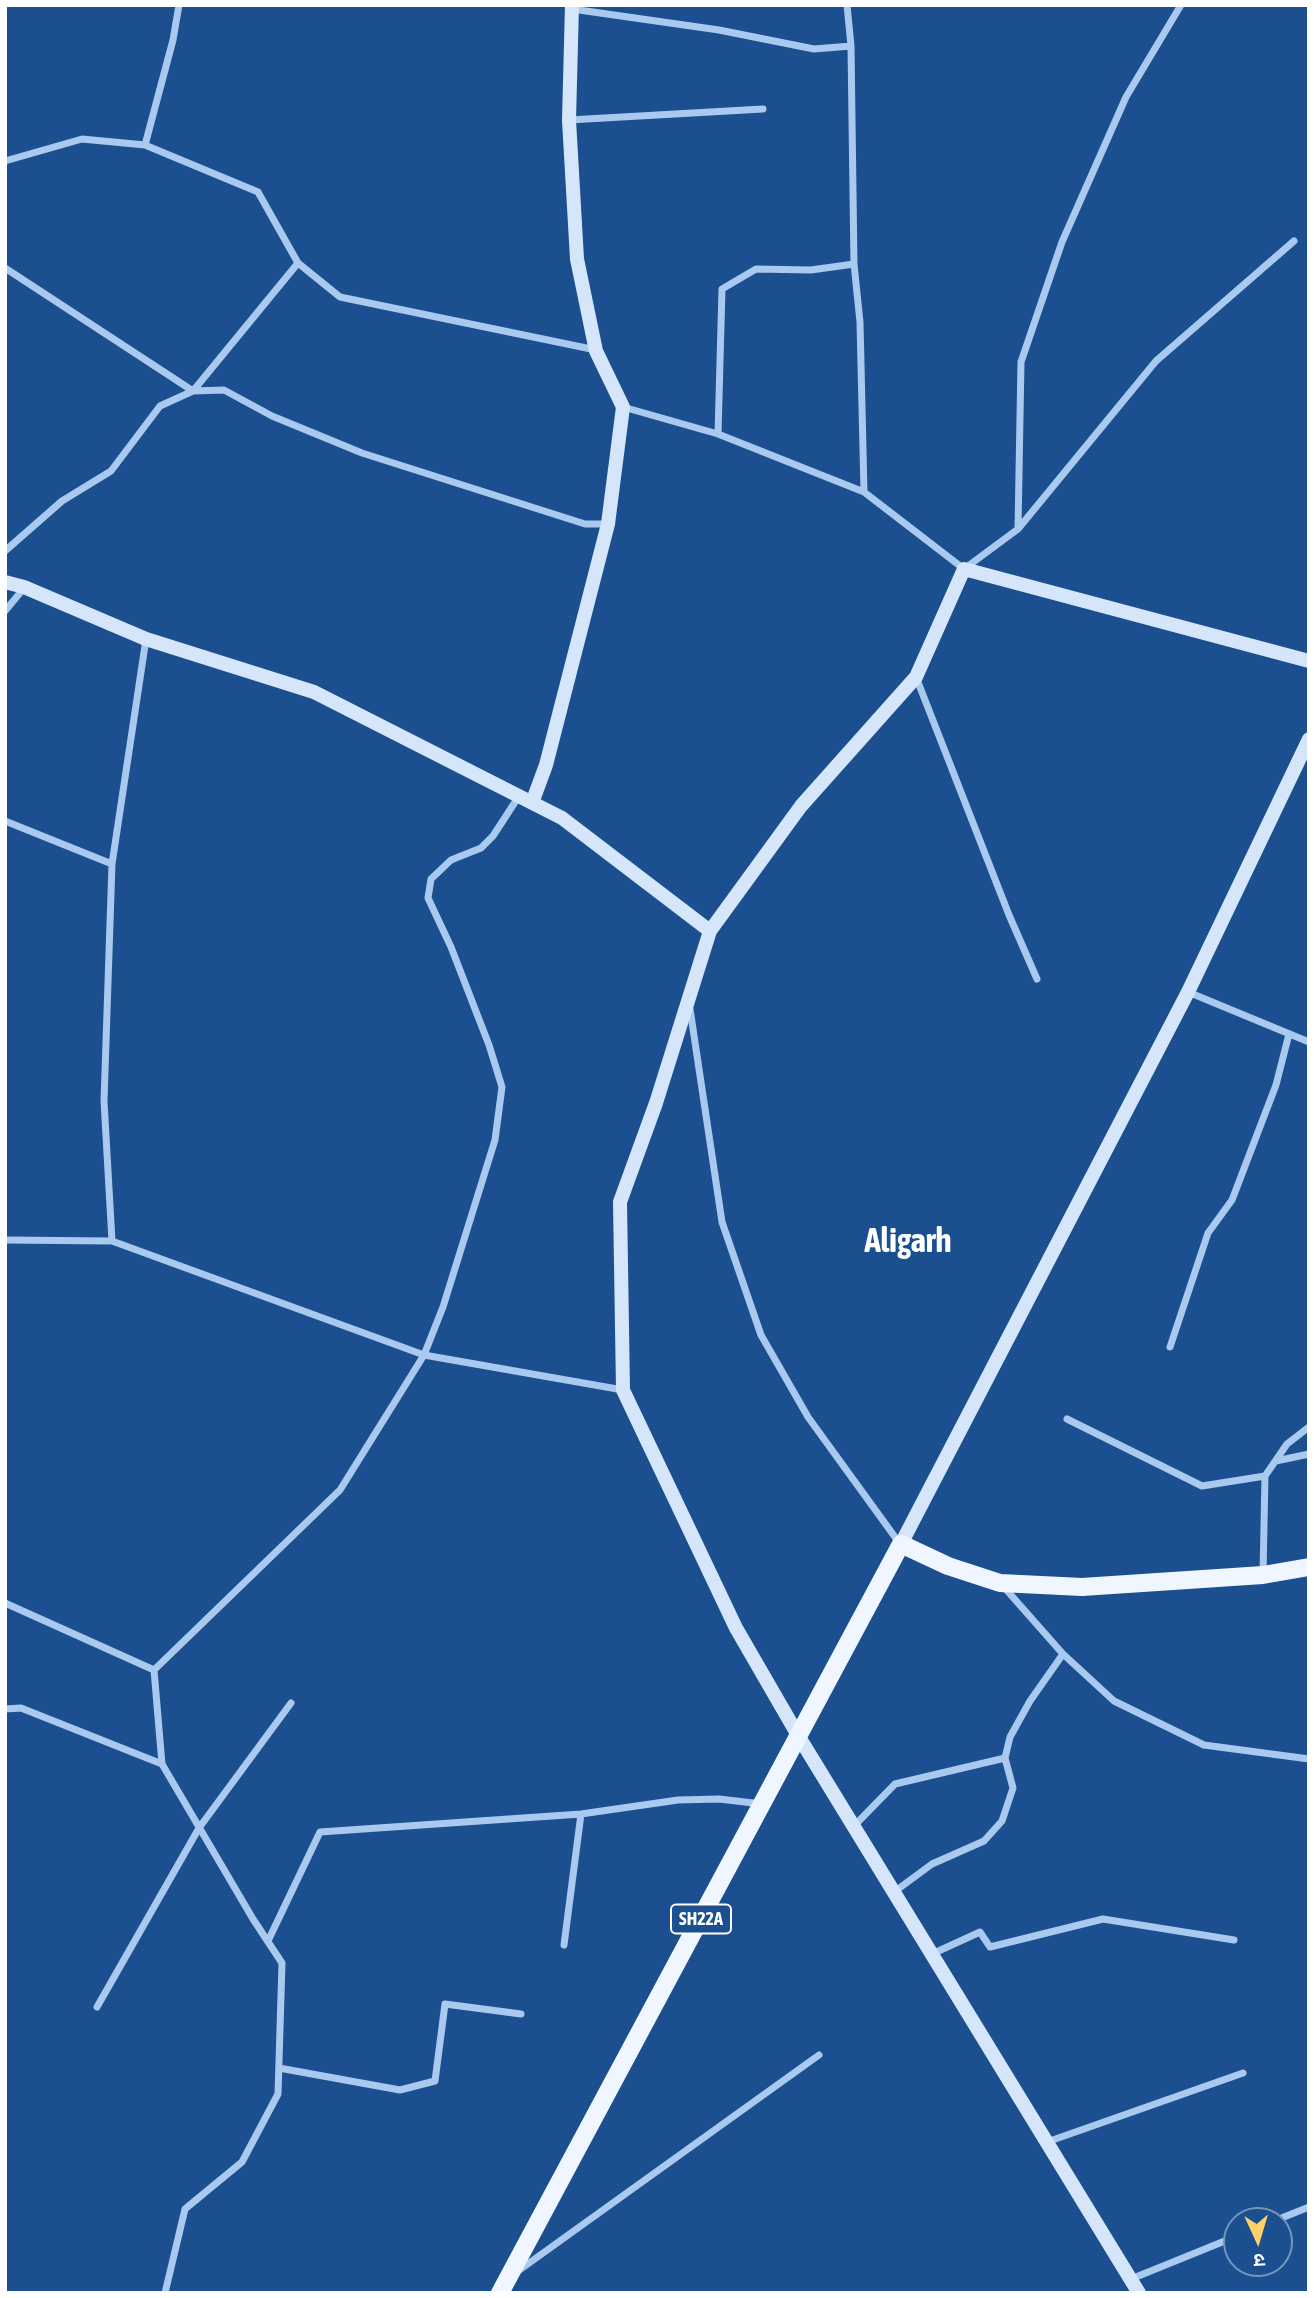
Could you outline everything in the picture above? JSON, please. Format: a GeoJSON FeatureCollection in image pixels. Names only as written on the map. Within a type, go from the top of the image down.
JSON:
{"type":"FeatureCollection","features":[{"type":"Feature","properties":{"kind":"main road"},"geometry":{"type":"LineString","coordinates":[[901,1544],[948,1566],[1000,1583],[1082,1587],[1263,1576],[1309,1567]]}},
{"type":"Feature","properties":{"kind":"main road","name":"SH22A"},"geometry":{"type":"LineString","coordinates":[[503,2286],[901,1544]]}},
{"type":"Feature","properties":{"kind":"street"},"geometry":{"type":"LineString","coordinates":[[145,145],[173,40],[179,5]]}},
{"type":"Feature","properties":{"kind":"street"},"geometry":{"type":"LineString","coordinates":[[847,5],[851,46],[854,264],[860,322],[864,492]]}},
{"type":"Feature","properties":{"kind":"street"},"geometry":{"type":"LineString","coordinates":[[1018,529],[1021,362],[1062,242],[1126,97],[1181,5]]}},
{"type":"Feature","properties":{"kind":"street"},"geometry":{"type":"LineString","coordinates":[[155,1670],[340,1490],[424,1356],[443,1307],[495,1140],[502,1087],[452,947],[428,898],[430,879],[451,860],[481,848],[494,836],[525,799],[546,765],[608,524],[623,407],[596,351],[577,259],[569,120],[572,7],[719,30],[814,49],[851,46]]}},
{"type":"Feature","properties":{"kind":"street"},"geometry":{"type":"LineString","coordinates":[[569,120],[763,109]]}},
{"type":"Feature","properties":{"kind":"street"},"geometry":{"type":"LineString","coordinates":[[5,161],[82,139],[145,145],[258,192],[298,263],[340,297],[596,351]]}},
{"type":"Feature","properties":{"kind":"street"},"geometry":{"type":"LineString","coordinates":[[1139,2293],[799,1737],[736,1628],[622,1390],[620,1202],[656,1102],[710,932],[801,806],[916,677],[964,569],[1018,529],[1156,361],[1294,242]]}},
{"type":"Feature","properties":{"kind":"street"},"geometry":{"type":"LineString","coordinates":[[193,391],[298,263]]}},
{"type":"Feature","properties":{"kind":"street"},"geometry":{"type":"LineString","coordinates":[[718,435],[722,289],[756,269],[811,270],[854,264]]}},
{"type":"Feature","properties":{"kind":"street"},"geometry":{"type":"LineString","coordinates":[[5,268],[193,391]]}},
{"type":"Feature","properties":{"kind":"street"},"geometry":{"type":"LineString","coordinates":[[5,551],[62,501],[111,471],[160,406],[193,391],[224,390],[272,416],[362,453],[585,524],[608,524]]}},
{"type":"Feature","properties":{"kind":"street"},"geometry":{"type":"LineString","coordinates":[[623,407],[718,435],[864,492],[964,569],[1309,661]]}},
{"type":"Feature","properties":{"kind":"street"},"geometry":{"type":"LineString","coordinates":[[5,582],[24,587],[146,639],[314,692],[562,818],[710,932]]}},
{"type":"Feature","properties":{"kind":"street"},"geometry":{"type":"LineString","coordinates":[[5,611],[24,587]]}},
{"type":"Feature","properties":{"kind":"street"},"geometry":{"type":"LineString","coordinates":[[112,1241],[104,1101],[112,864],[146,639]]}},
{"type":"Feature","properties":{"kind":"street"},"geometry":{"type":"LineString","coordinates":[[916,677],[1009,915],[1037,979]]}},
{"type":"Feature","properties":{"kind":"street"},"geometry":{"type":"LineString","coordinates":[[689,1002],[722,1222],[761,1335],[808,1417],[901,1544],[1188,992],[1309,739]]}},
{"type":"Feature","properties":{"kind":"street"},"geometry":{"type":"LineString","coordinates":[[5,821],[112,864]]}},
{"type":"Feature","properties":{"kind":"street"},"geometry":{"type":"LineString","coordinates":[[1188,992],[1309,1042]]}},
{"type":"Feature","properties":{"kind":"street"},"geometry":{"type":"LineString","coordinates":[[1170,1347],[1208,1233],[1231,1200],[1276,1085],[1289,1034]]}},
{"type":"Feature","properties":{"kind":"street"},"geometry":{"type":"LineString","coordinates":[[5,1240],[112,1241],[424,1356],[622,1390]]}},
{"type":"Feature","properties":{"kind":"street"},"geometry":{"type":"LineString","coordinates":[[1067,1419],[1202,1486],[1265,1476]]}},
{"type":"Feature","properties":{"kind":"street"},"geometry":{"type":"LineString","coordinates":[[1263,1576],[1265,1476],[1287,1444],[1309,1427]]}},
{"type":"Feature","properties":{"kind":"street"},"geometry":{"type":"LineString","coordinates":[[1276,1461],[1309,1454]]}},
{"type":"Feature","properties":{"kind":"street"},"geometry":{"type":"LineString","coordinates":[[1000,1583],[1063,1654],[1114,1701],[1204,1745],[1309,1759]]}},
{"type":"Feature","properties":{"kind":"street"},"geometry":{"type":"LineString","coordinates":[[5,1603],[155,1670]]}},
{"type":"Feature","properties":{"kind":"street"},"geometry":{"type":"LineString","coordinates":[[894,1893],[933,1864],[984,1841],[1002,1821],[1013,1788],[1004,1758],[1010,1737],[1030,1701],[1063,1654]]}},
{"type":"Feature","properties":{"kind":"street"},"geometry":{"type":"LineString","coordinates":[[155,1670],[162,1764],[282,1963],[278,2094],[242,2162],[185,2209],[166,2293]]}},
{"type":"Feature","properties":{"kind":"street"},"geometry":{"type":"LineString","coordinates":[[97,2007],[199,1828],[291,1703]]}},
{"type":"Feature","properties":{"kind":"street"},"geometry":{"type":"LineString","coordinates":[[5,1709],[21,1708],[162,1764]]}},
{"type":"Feature","properties":{"kind":"street"},"geometry":{"type":"LineString","coordinates":[[854,1826],[895,1784],[1004,1758]]}},
{"type":"Feature","properties":{"kind":"street"},"geometry":{"type":"LineString","coordinates":[[268,1941],[320,1832],[581,1814],[678,1800],[719,1799],[763,1804]]}},
{"type":"Feature","properties":{"kind":"street"},"geometry":{"type":"LineString","coordinates":[[564,1945],[581,1814]]}},
{"type":"Feature","properties":{"kind":"street"},"geometry":{"type":"LineString","coordinates":[[932,1955],[980,1932],[990,1947],[1103,1919],[1234,1940]]}},
{"type":"Feature","properties":{"kind":"street"},"geometry":{"type":"LineString","coordinates":[[279,2068],[400,2090],[435,2081],[445,2004],[521,2014]]}},
{"type":"Feature","properties":{"kind":"street"},"geometry":{"type":"LineString","coordinates":[[503,2286],[819,2055]]}},
{"type":"Feature","properties":{"kind":"street"},"geometry":{"type":"LineString","coordinates":[[1047,2142],[1243,2073]]}},
{"type":"Feature","properties":{"kind":"street"},"geometry":{"type":"LineString","coordinates":[[1131,2280],[1223,2242]]}},
{"type":"Feature","properties":{"kind":"district","name":"Aligarh"},"geometry":{"type":"Point","coordinates":[908,1242]}}]}
